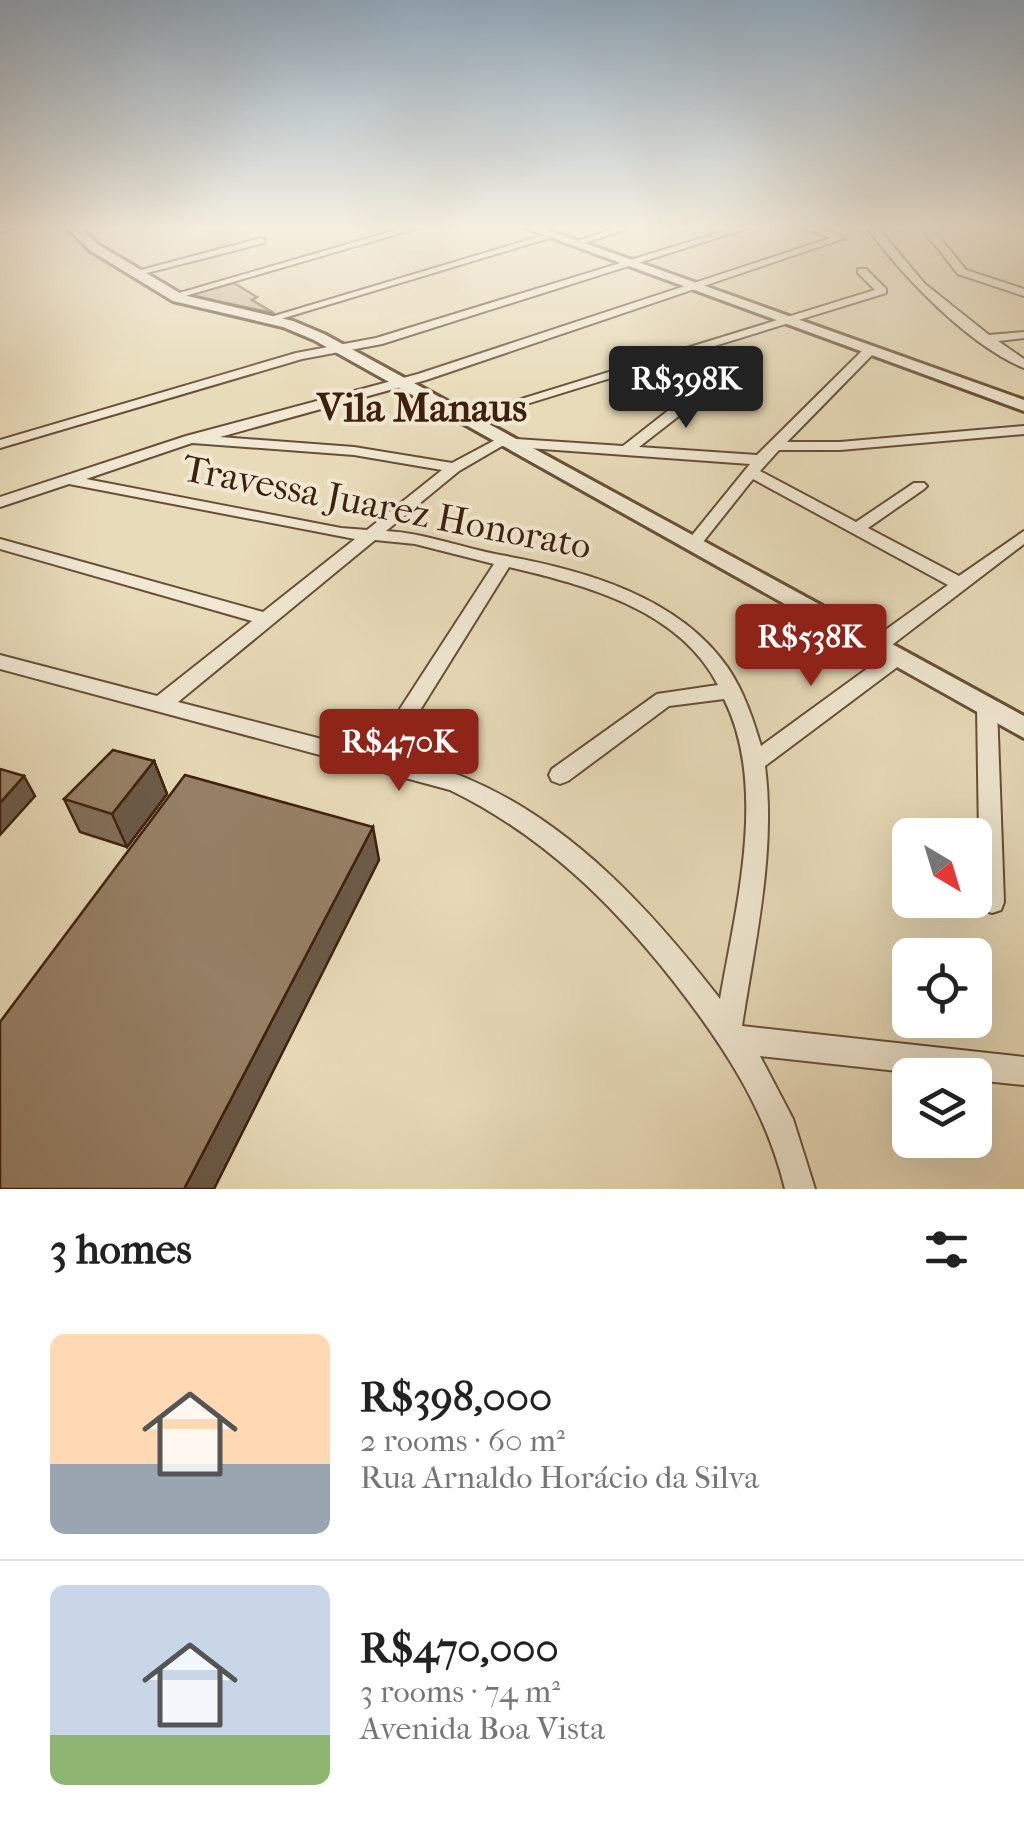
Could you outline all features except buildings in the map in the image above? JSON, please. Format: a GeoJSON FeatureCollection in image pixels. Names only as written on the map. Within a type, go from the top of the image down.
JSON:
{"type":"FeatureCollection","features":[{"type":"Feature","properties":{"kind":"street"},"geometry":{"type":"LineString","coordinates":[[149,281],[174,296],[308,331],[499,442],[693,544],[1024,728]]}},
{"type":"Feature","properties":{"kind":"street"},"geometry":{"type":"LineString","coordinates":[[174,296],[225,281]]}},
{"type":"Feature","properties":{"kind":"street"},"geometry":{"type":"LineString","coordinates":[[270,319],[397,281]]}},
{"type":"Feature","properties":{"kind":"street"},"geometry":{"type":"LineString","coordinates":[[0,444],[338,348],[378,341],[579,281]]}},
{"type":"Feature","properties":{"kind":"street"},"geometry":{"type":"LineString","coordinates":[[675,281],[1024,406]]}},
{"type":"Feature","properties":{"kind":"street"},"geometry":{"type":"LineString","coordinates":[[0,502],[173,442],[201,438],[401,383],[712,281]]}},
{"type":"Feature","properties":{"kind":"street"},"geometry":{"type":"LineString","coordinates":[[463,419],[882,291],[872,281]]}},
{"type":"Feature","properties":{"kind":"street"},"geometry":{"type":"LineString","coordinates":[[919,281],[986,340],[1024,364]]}},
{"type":"Feature","properties":{"kind":"street"},"geometry":{"type":"LineString","coordinates":[[990,281],[1024,293]]}},
{"type":"Feature","properties":{"kind":"street"},"geometry":{"type":"LineString","coordinates":[[986,340],[1024,335]]}},
{"type":"Feature","properties":{"kind":"street"},"geometry":{"type":"LineString","coordinates":[[693,544],[775,446],[869,351]]}},
{"type":"Feature","properties":{"kind":"street"},"geometry":{"type":"LineString","coordinates":[[626,451],[678,409],[724,380]]}},
{"type":"Feature","properties":{"kind":"street"},"geometry":{"type":"LineString","coordinates":[[775,446],[840,446],[1024,430]]}},
{"type":"Feature","properties":{"kind":"street"},"geometry":{"type":"LineString","coordinates":[[0,432],[24,438]]}},
{"type":"Feature","properties":{"kind":"street"},"geometry":{"type":"LineString","coordinates":[[201,438],[354,451],[454,468]]}},
{"type":"Feature","properties":{"kind":"street"},"geometry":{"type":"LineString","coordinates":[[160,706],[454,468],[499,442],[626,451],[756,467],[857,530],[960,584]]}},
{"type":"Feature","properties":{"kind":"street","name":"Travessa Juarez Honorato"},"geometry":{"type":"LineString","coordinates":[[65,479],[346,534],[402,537],[601,584],[642,602],[700,646],[730,690],[754,762],[754,840],[732,1034]]}},
{"type":"Feature","properties":{"kind":"street"},"geometry":{"type":"LineString","coordinates":[[857,530],[919,486]]}},
{"type":"Feature","properties":{"kind":"street"},"geometry":{"type":"LineString","coordinates":[[877,646],[1024,536]]}},
{"type":"Feature","properties":{"kind":"street"},"geometry":{"type":"LineString","coordinates":[[0,544],[266,620]]}},
{"type":"Feature","properties":{"kind":"street"},"geometry":{"type":"LineString","coordinates":[[377,762],[505,560]]}},
{"type":"Feature","properties":{"kind":"street"},"geometry":{"type":"LineString","coordinates":[[754,762],[897,657]]}},
{"type":"Feature","properties":{"kind":"street"},"geometry":{"type":"LineString","coordinates":[[0,662],[377,762],[486,796],[547,834],[627,906],[732,1034],[771,1102],[800,1189]]}},
{"type":"Feature","properties":{"kind":"street"},"geometry":{"type":"LineString","coordinates":[[560,776],[664,699],[730,690]]}},
{"type":"Feature","properties":{"kind":"street"},"geometry":{"type":"LineString","coordinates":[[986,707],[989,818]]}},
{"type":"Feature","properties":{"kind":"street"},"geometry":{"type":"LineString","coordinates":[[732,1034],[1024,1071]]}},
{"type":"Feature","properties":{"kind":"shaded area"},"geometry":{"type":"Polygon","coordinates":[[[234,283],[257,297],[252,300],[274,313],[186,295],[234,283]]]}},
{"type":"Feature","properties":{"kind":"district","name":"Vila Manaus"},"geometry":{"type":"Point","coordinates":[422,408]}}]}
